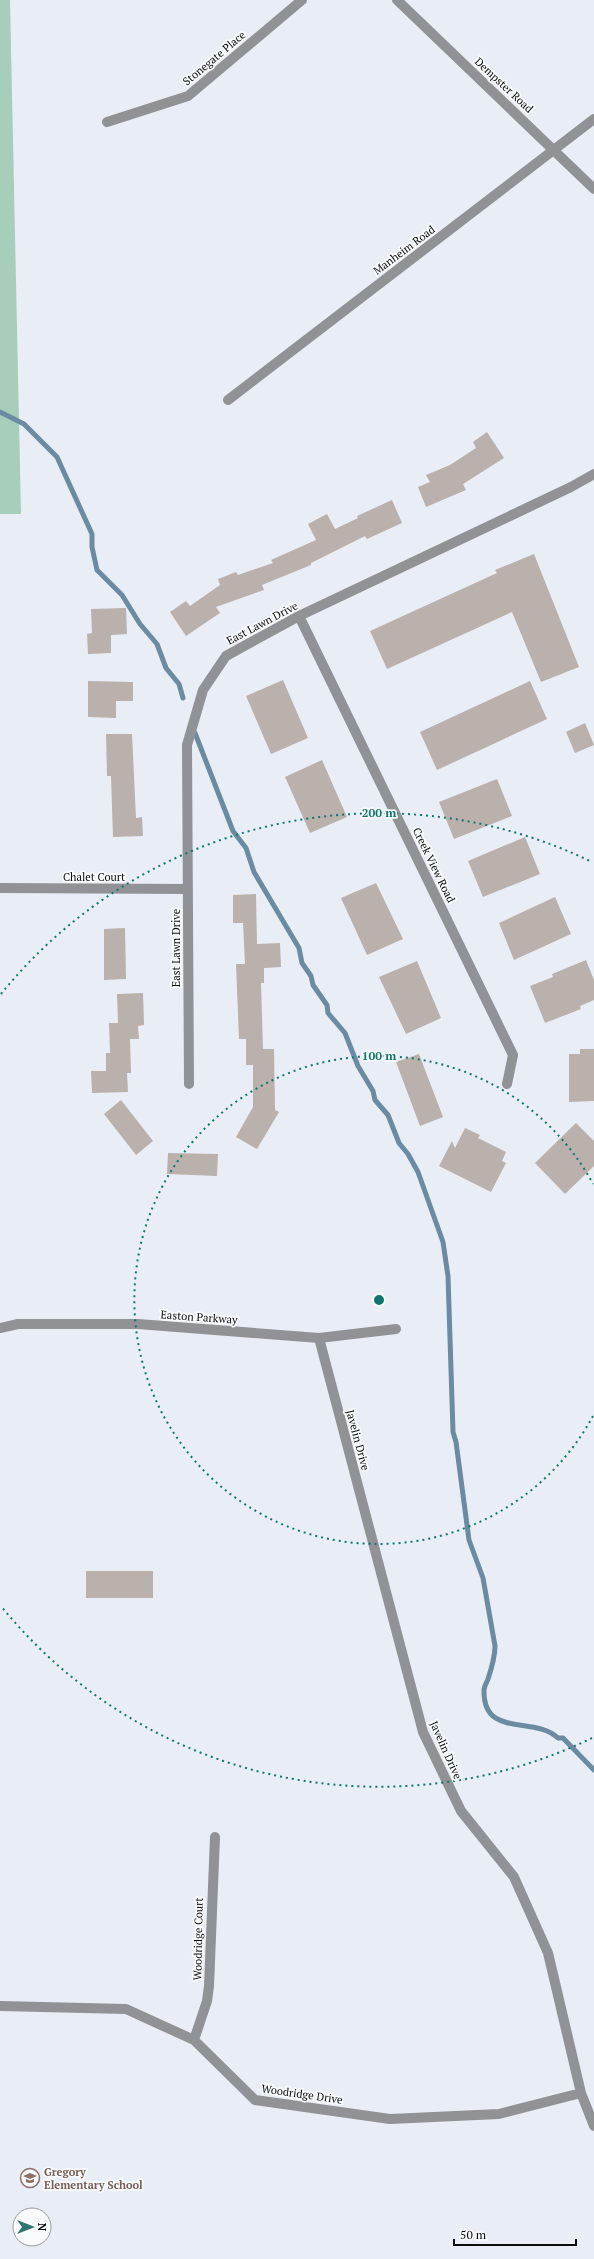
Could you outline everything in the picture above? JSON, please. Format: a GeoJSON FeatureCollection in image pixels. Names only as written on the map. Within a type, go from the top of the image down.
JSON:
{"type":"FeatureCollection","features":[{"type":"Feature","properties":{"kind":"street","name":"Stonegate Place"},"geometry":{"type":"LineString","coordinates":[[107,122],[188,96],[302,0]]}},
{"type":"Feature","properties":{"kind":"street","name":"Dempster Road"},"geometry":{"type":"LineString","coordinates":[[397,0],[594,189]]}},
{"type":"Feature","properties":{"kind":"street","name":"Manheim Road"},"geometry":{"type":"LineString","coordinates":[[228,400],[594,119]]}},
{"type":"Feature","properties":{"kind":"street","name":"East Lawn Drive"},"geometry":{"type":"LineString","coordinates":[[189,1084],[187,745],[203,690],[226,656],[299,616],[571,487],[594,474]]}},
{"type":"Feature","properties":{"kind":"street","name":"Creek View Road"},"geometry":{"type":"LineString","coordinates":[[299,616],[513,1055],[507,1084]]}},
{"type":"Feature","properties":{"kind":"street","name":"Chalet Court"},"geometry":{"type":"LineString","coordinates":[[0,888],[188,889]]}},
{"type":"Feature","properties":{"kind":"street","name":"Easton Parkway"},"geometry":{"type":"LineString","coordinates":[[0,1328],[18,1324],[138,1324],[319,1338],[396,1329]]}},
{"type":"Feature","properties":{"kind":"street","name":"Javelin Drive"},"geometry":{"type":"LineString","coordinates":[[319,1338],[423,1732],[461,1811],[514,1877],[548,1953],[581,2093],[594,2126]]}},
{"type":"Feature","properties":{"kind":"street","name":"Woodridge Court"},"geometry":{"type":"LineString","coordinates":[[194,2040],[207,2001],[209,1986],[215,1837]]}},
{"type":"Feature","properties":{"kind":"street","name":"Woodridge Drive"},"geometry":{"type":"LineString","coordinates":[[0,2006],[126,2009],[194,2040],[255,2100],[383,2118],[499,2114],[581,2093]]}},
{"type":"Feature","properties":{"kind":"green space"},"geometry":{"type":"Polygon","coordinates":[[[0,0],[10,0],[21,514],[0,514],[0,0]]]}},
{"type":"Feature","properties":{"kind":"building"},"geometry":{"type":"Polygon","coordinates":[[[487,432],[504,458],[463,484],[466,490],[426,507],[418,487],[430,482],[426,475],[450,465],[476,448],[473,442],[487,432]]]}},
{"type":"Feature","properties":{"kind":"building"},"geometry":{"type":"Polygon","coordinates":[[[392,500],[402,523],[367,539],[365,536],[311,563],[311,565],[262,585],[264,590],[216,607],[220,613],[186,636],[170,612],[186,601],[190,606],[220,585],[218,579],[236,572],[238,575],[273,563],[271,560],[316,540],[308,524],[327,514],[335,529],[358,518],[357,516],[392,500]]]}},
{"type":"Feature","properties":{"kind":"building"},"geometry":{"type":"Polygon","coordinates":[[[534,554],[579,667],[541,682],[512,612],[387,669],[370,631],[497,573],[495,570],[534,554]]]}},
{"type":"Feature","properties":{"kind":"building"},"geometry":{"type":"Polygon","coordinates":[[[126,608],[127,634],[111,635],[111,653],[88,654],[87,634],[92,633],[91,609],[126,608]]]}},
{"type":"Feature","properties":{"kind":"building"},"geometry":{"type":"Polygon","coordinates":[[[283,680],[308,738],[271,754],[246,696],[283,680]]]}},
{"type":"Feature","properties":{"kind":"building"},"geometry":{"type":"Polygon","coordinates":[[[88,681],[133,682],[133,701],[116,701],[116,718],[88,717],[88,681]]]}},
{"type":"Feature","properties":{"kind":"building"},"geometry":{"type":"Polygon","coordinates":[[[530,681],[547,719],[437,770],[420,732],[530,681]]]}},
{"type":"Feature","properties":{"kind":"building"},"geometry":{"type":"Polygon","coordinates":[[[585,723],[594,745],[575,753],[566,732],[585,723]]]}},
{"type":"Feature","properties":{"kind":"building"},"geometry":{"type":"Polygon","coordinates":[[[106,734],[132,734],[136,818],[142,817],[143,836],[113,837],[111,776],[107,776],[106,734]]]}},
{"type":"Feature","properties":{"kind":"building"},"geometry":{"type":"Polygon","coordinates":[[[322,760],[347,817],[310,833],[285,777],[322,760]]]}},
{"type":"Feature","properties":{"kind":"building"},"geometry":{"type":"Polygon","coordinates":[[[497,779],[512,816],[454,839],[439,802],[497,779]]]}},
{"type":"Feature","properties":{"kind":"building"},"geometry":{"type":"Polygon","coordinates":[[[525,837],[540,874],[483,897],[468,861],[525,837]]]}},
{"type":"Feature","properties":{"kind":"building"},"geometry":{"type":"Polygon","coordinates":[[[376,883],[403,939],[367,955],[341,898],[376,883]]]}},
{"type":"Feature","properties":{"kind":"building"},"geometry":{"type":"Polygon","coordinates":[[[256,894],[257,944],[280,943],[281,967],[264,968],[264,983],[261,983],[263,1049],[274,1049],[275,1110],[279,1112],[257,1149],[236,1137],[253,1107],[253,1065],[246,1065],[246,1039],[239,1039],[236,964],[245,964],[243,923],[233,923],[233,895],[256,894]]]}},
{"type":"Feature","properties":{"kind":"building"},"geometry":{"type":"Polygon","coordinates":[[[555,897],[571,934],[514,960],[499,923],[555,897]]]}},
{"type":"Feature","properties":{"kind":"building"},"geometry":{"type":"Polygon","coordinates":[[[125,928],[126,979],[104,980],[104,929],[125,928]]]}},
{"type":"Feature","properties":{"kind":"building"},"geometry":{"type":"Polygon","coordinates":[[[586,960],[594,980],[594,1000],[580,1006],[581,1009],[545,1023],[530,986],[553,977],[552,974],[586,960]]]}},
{"type":"Feature","properties":{"kind":"building"},"geometry":{"type":"Polygon","coordinates":[[[417,961],[441,1018],[406,1034],[379,977],[417,961]]]}},
{"type":"Feature","properties":{"kind":"building"},"geometry":{"type":"Polygon","coordinates":[[[143,993],[144,1025],[138,1026],[139,1039],[130,1039],[131,1073],[127,1073],[128,1092],[92,1093],[91,1071],[106,1071],[106,1053],[110,1053],[109,1023],[118,1023],[117,994],[143,993]]]}},
{"type":"Feature","properties":{"kind":"building"},"geometry":{"type":"Polygon","coordinates":[[[580,1049],[594,1049],[594,1101],[569,1102],[569,1054],[580,1054],[580,1049]]]}},
{"type":"Feature","properties":{"kind":"building"},"geometry":{"type":"Polygon","coordinates":[[[419,1054],[443,1117],[420,1126],[396,1062],[419,1054]]]}},
{"type":"Feature","properties":{"kind":"building"},"geometry":{"type":"Polygon","coordinates":[[[121,1100],[153,1141],[136,1155],[104,1114],[121,1100]]]}},
{"type":"Feature","properties":{"kind":"building"},"geometry":{"type":"Polygon","coordinates":[[[576,1123],[594,1141],[594,1166],[565,1194],[535,1163],[576,1123]]]}},
{"type":"Feature","properties":{"kind":"building"},"geometry":{"type":"Polygon","coordinates":[[[465,1128],[480,1135],[478,1138],[506,1152],[502,1161],[506,1163],[491,1192],[439,1166],[452,1141],[455,1148],[465,1128]]]}},
{"type":"Feature","properties":{"kind":"building"},"geometry":{"type":"Polygon","coordinates":[[[168,1153],[218,1154],[217,1176],[167,1174],[168,1153]]]}},
{"type":"Feature","properties":{"kind":"building"},"geometry":{"type":"Polygon","coordinates":[[[86,1571],[153,1571],[153,1598],[86,1598],[86,1571]]]}},
{"type":"Feature","properties":{"kind":"waterway"},"geometry":{"type":"LineString","coordinates":[[0,412],[24,424],[57,457],[92,534],[92,547],[97,570],[122,595],[140,624],[157,644],[166,668],[179,684],[183,698]]}},
{"type":"Feature","properties":{"kind":"waterway"},"geometry":{"type":"LineString","coordinates":[[195,733],[233,831],[246,848],[254,872],[299,948],[302,963],[311,976],[313,985],[327,1005],[328,1013],[345,1033],[358,1066],[373,1091],[375,1100],[388,1115],[399,1143],[408,1154],[418,1172],[443,1242],[448,1276],[453,1432],[456,1442],[469,1540],[483,1578],[495,1646],[492,1666],[484,1689],[486,1705],[492,1715],[501,1721],[548,1731],[558,1738],[563,1738],[594,1770]]}},
{"type":"Feature","properties":{"kind":"place","name":"Gregory Elementary School"},"geometry":{"type":"Point","coordinates":[30,2178]}}]}
